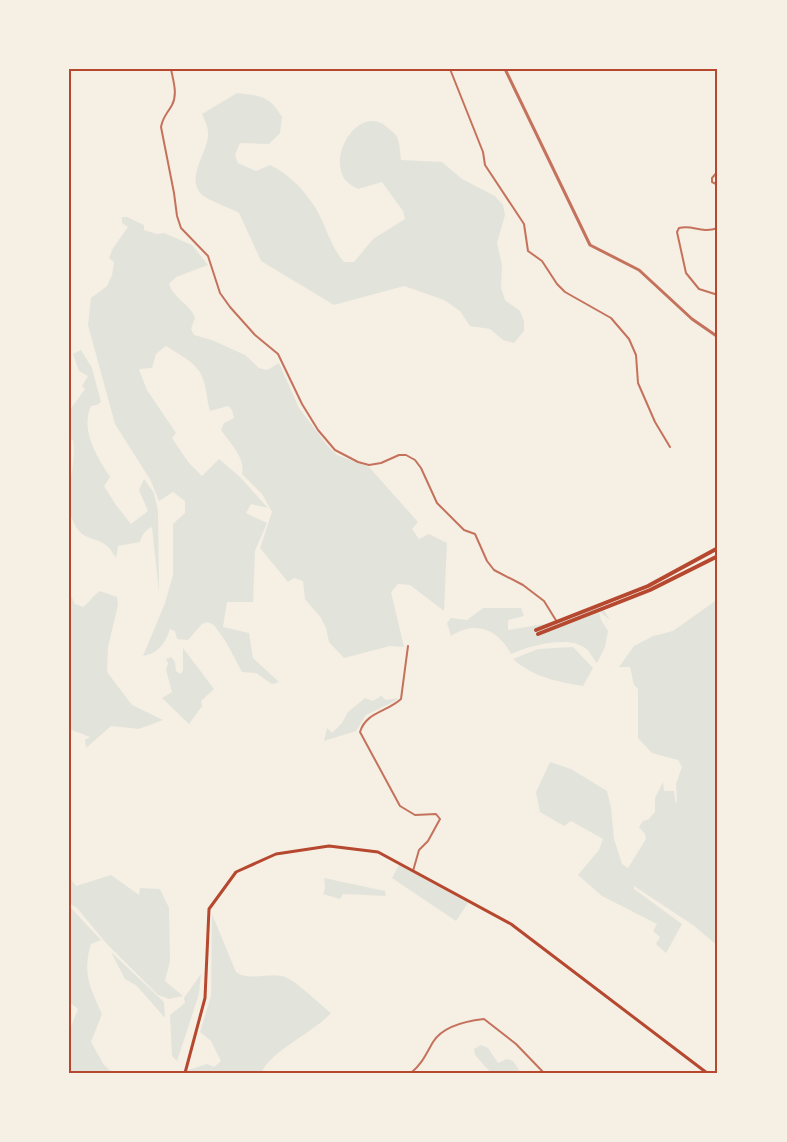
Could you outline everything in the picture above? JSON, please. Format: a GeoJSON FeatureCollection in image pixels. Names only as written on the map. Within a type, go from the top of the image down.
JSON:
{"type":"FeatureCollection","features":[{"type":"Feature","properties":{"kind":"highway"},"geometry":{"type":"LineString","coordinates":[[718,548],[648,586],[537,632],[650,590],[718,555]]}},
{"type":"Feature","properties":{"kind":"main road"},"geometry":{"type":"LineString","coordinates":[[185,1073],[205,998],[209,909],[236,872],[276,854],[329,846],[378,852],[511,924],[707,1073]]}},
{"type":"Feature","properties":{"kind":"street"},"geometry":{"type":"LineString","coordinates":[[171,69],[175,99],[172,107],[163,117],[161,127],[177,216],[181,228],[208,256],[220,293],[255,335],[278,354],[302,404],[318,430],[335,450],[369,465],[381,463],[399,455],[406,455],[415,460],[437,504],[464,530],[475,534],[487,561],[494,570],[523,585],[544,601],[557,622]]}},
{"type":"Feature","properties":{"kind":"street"},"geometry":{"type":"LineString","coordinates":[[450,69],[483,152],[484,165],[524,224],[528,250],[542,261],[565,292],[601,311],[621,328],[629,339],[636,355],[638,383],[669,447]]}},
{"type":"Feature","properties":{"kind":"street"},"geometry":{"type":"LineString","coordinates":[[505,69],[590,245],[639,270],[693,319],[718,337]]}},
{"type":"Feature","properties":{"kind":"street"},"geometry":{"type":"LineString","coordinates":[[718,171],[712,178],[712,182],[718,185]]}},
{"type":"Feature","properties":{"kind":"street"},"geometry":{"type":"LineString","coordinates":[[718,228],[702,231],[686,226],[679,228],[677,232],[686,273],[699,289],[718,295]]}},
{"type":"Feature","properties":{"kind":"street"},"geometry":{"type":"LineString","coordinates":[[408,646],[401,699],[369,718],[362,725],[360,732],[400,806],[415,815],[436,814],[440,819],[428,841],[419,850],[413,871]]}},
{"type":"Feature","properties":{"kind":"street"},"geometry":{"type":"LineString","coordinates":[[411,1073],[420,1066],[435,1039],[453,1026],[484,1019],[516,1044],[544,1073]]}},
{"type":"Feature","properties":{"kind":"shaded area"},"geometry":{"type":"Polygon","coordinates":[[[237,93],[264,98],[273,104],[282,117],[280,133],[269,144],[240,143],[235,155],[238,163],[256,171],[270,165],[295,183],[315,207],[335,249],[344,262],[354,262],[373,239],[405,219],[403,211],[382,182],[358,189],[346,181],[341,171],[340,159],[348,136],[356,127],[366,122],[376,121],[395,134],[399,142],[401,160],[442,162],[462,179],[495,196],[503,205],[505,215],[497,243],[502,265],[501,288],[505,300],[520,311],[524,321],[524,331],[514,343],[503,340],[490,329],[470,326],[460,311],[444,300],[404,286],[334,305],[261,261],[239,213],[205,197],[196,184],[198,168],[208,137],[202,114],[237,93]]]}},
{"type":"Feature","properties":{"kind":"shaded area"},"geometry":{"type":"Polygon","coordinates":[[[122,217],[144,225],[144,230],[157,234],[164,233],[192,245],[208,265],[176,277],[169,284],[193,313],[195,318],[191,329],[194,335],[212,340],[245,355],[259,368],[267,370],[279,363],[299,408],[327,445],[337,455],[369,467],[418,522],[412,529],[419,539],[429,534],[447,543],[444,611],[410,585],[398,584],[391,592],[404,647],[390,646],[344,658],[329,642],[321,618],[305,599],[303,581],[294,578],[288,582],[260,548],[272,512],[262,494],[242,474],[242,462],[221,430],[224,423],[234,418],[232,410],[228,406],[210,411],[204,382],[198,370],[166,346],[156,354],[152,368],[140,369],[139,372],[147,390],[176,433],[172,438],[189,463],[202,476],[219,459],[240,477],[268,508],[251,504],[246,513],[267,523],[255,551],[253,602],[227,602],[223,627],[249,633],[253,658],[279,682],[272,684],[256,673],[242,672],[226,642],[214,625],[207,622],[202,624],[188,640],[177,639],[175,631],[170,629],[161,647],[143,656],[165,603],[173,575],[173,524],[185,513],[185,501],[173,492],[159,501],[151,481],[115,424],[88,325],[91,298],[107,286],[114,262],[109,258],[113,248],[128,227],[122,223],[122,217]]]}},
{"type":"Feature","properties":{"kind":"shaded area"},"geometry":{"type":"Polygon","coordinates":[[[81,350],[92,368],[101,402],[91,406],[88,424],[91,443],[110,477],[104,486],[131,524],[148,511],[139,490],[144,479],[154,493],[158,511],[159,592],[152,527],[144,533],[140,542],[118,546],[116,558],[104,544],[79,531],[69,509],[74,452],[73,440],[69,439],[69,411],[85,389],[82,386],[88,376],[79,371],[73,354],[81,350]]]}},
{"type":"Feature","properties":{"kind":"shaded area"},"geometry":{"type":"Polygon","coordinates":[[[100,591],[117,597],[118,605],[108,647],[107,672],[132,705],[163,720],[139,729],[111,726],[86,748],[85,740],[90,737],[69,729],[69,592],[75,604],[83,607],[100,591]]]}},
{"type":"Feature","properties":{"kind":"shaded area"},"geometry":{"type":"Polygon","coordinates":[[[718,599],[718,946],[693,925],[634,886],[634,889],[682,924],[666,953],[656,944],[660,937],[653,931],[657,924],[602,896],[578,875],[599,850],[603,839],[571,821],[564,826],[540,812],[536,792],[550,762],[571,769],[607,791],[614,839],[622,864],[628,868],[646,839],[639,827],[655,812],[655,798],[663,782],[664,791],[674,791],[676,804],[676,784],[682,767],[678,760],[652,753],[638,738],[638,689],[634,685],[630,667],[619,667],[634,646],[653,636],[673,631],[718,599]]]}},
{"type":"Feature","properties":{"kind":"shaded area"},"geometry":{"type":"Polygon","coordinates":[[[601,606],[610,620],[599,611],[601,620],[608,631],[605,647],[597,663],[585,648],[569,642],[538,645],[511,654],[500,638],[493,633],[477,628],[460,631],[451,636],[447,623],[451,618],[467,620],[483,608],[521,608],[524,616],[508,620],[508,630],[545,624],[601,606]]]}},
{"type":"Feature","properties":{"kind":"shaded area"},"geometry":{"type":"Polygon","coordinates":[[[573,647],[593,668],[583,686],[537,674],[513,659],[538,649],[573,647]]]}},
{"type":"Feature","properties":{"kind":"shaded area"},"geometry":{"type":"Polygon","coordinates":[[[183,648],[214,689],[201,701],[202,706],[189,724],[162,698],[172,692],[166,670],[168,663],[166,659],[171,657],[175,662],[176,671],[181,674],[183,648]]]}},
{"type":"Feature","properties":{"kind":"shaded area"},"geometry":{"type":"Polygon","coordinates":[[[381,696],[386,700],[398,698],[366,715],[356,731],[324,741],[327,728],[332,733],[342,723],[348,712],[365,698],[373,701],[381,696]]]}},
{"type":"Feature","properties":{"kind":"shaded area"},"geometry":{"type":"Polygon","coordinates":[[[399,865],[468,903],[456,921],[392,878],[399,865]]]}},
{"type":"Feature","properties":{"kind":"shaded area"},"geometry":{"type":"Polygon","coordinates":[[[111,875],[139,895],[140,888],[160,889],[169,908],[170,961],[165,981],[183,996],[169,999],[158,995],[106,943],[77,908],[69,903],[69,877],[76,886],[111,875]]]}},
{"type":"Feature","properties":{"kind":"shaded area"},"geometry":{"type":"Polygon","coordinates":[[[324,878],[385,891],[386,896],[343,894],[340,899],[323,894],[324,878]]]}},
{"type":"Feature","properties":{"kind":"shaded area"},"geometry":{"type":"Polygon","coordinates":[[[69,906],[101,940],[91,944],[87,964],[91,988],[102,1014],[91,1042],[104,1065],[113,1073],[69,1073],[69,1031],[78,1009],[69,1002],[71,965],[69,906]]]}},
{"type":"Feature","properties":{"kind":"shaded area"},"geometry":{"type":"Polygon","coordinates":[[[212,914],[236,972],[246,976],[276,975],[287,978],[331,1013],[282,1050],[266,1065],[262,1073],[188,1073],[188,1070],[207,1064],[214,1067],[221,1061],[211,1041],[200,1032],[211,996],[212,914]]]}},
{"type":"Feature","properties":{"kind":"shaded area"},"geometry":{"type":"Polygon","coordinates":[[[111,952],[164,1002],[165,1018],[137,986],[125,979],[111,952]]]}},
{"type":"Feature","properties":{"kind":"shaded area"},"geometry":{"type":"Polygon","coordinates":[[[201,974],[199,994],[177,1061],[172,1056],[170,1015],[185,1003],[184,998],[201,974]]]}},
{"type":"Feature","properties":{"kind":"shaded area"},"geometry":{"type":"Polygon","coordinates":[[[481,1045],[488,1048],[498,1063],[507,1059],[513,1061],[521,1073],[491,1073],[475,1055],[474,1049],[481,1045]]]}}]}
